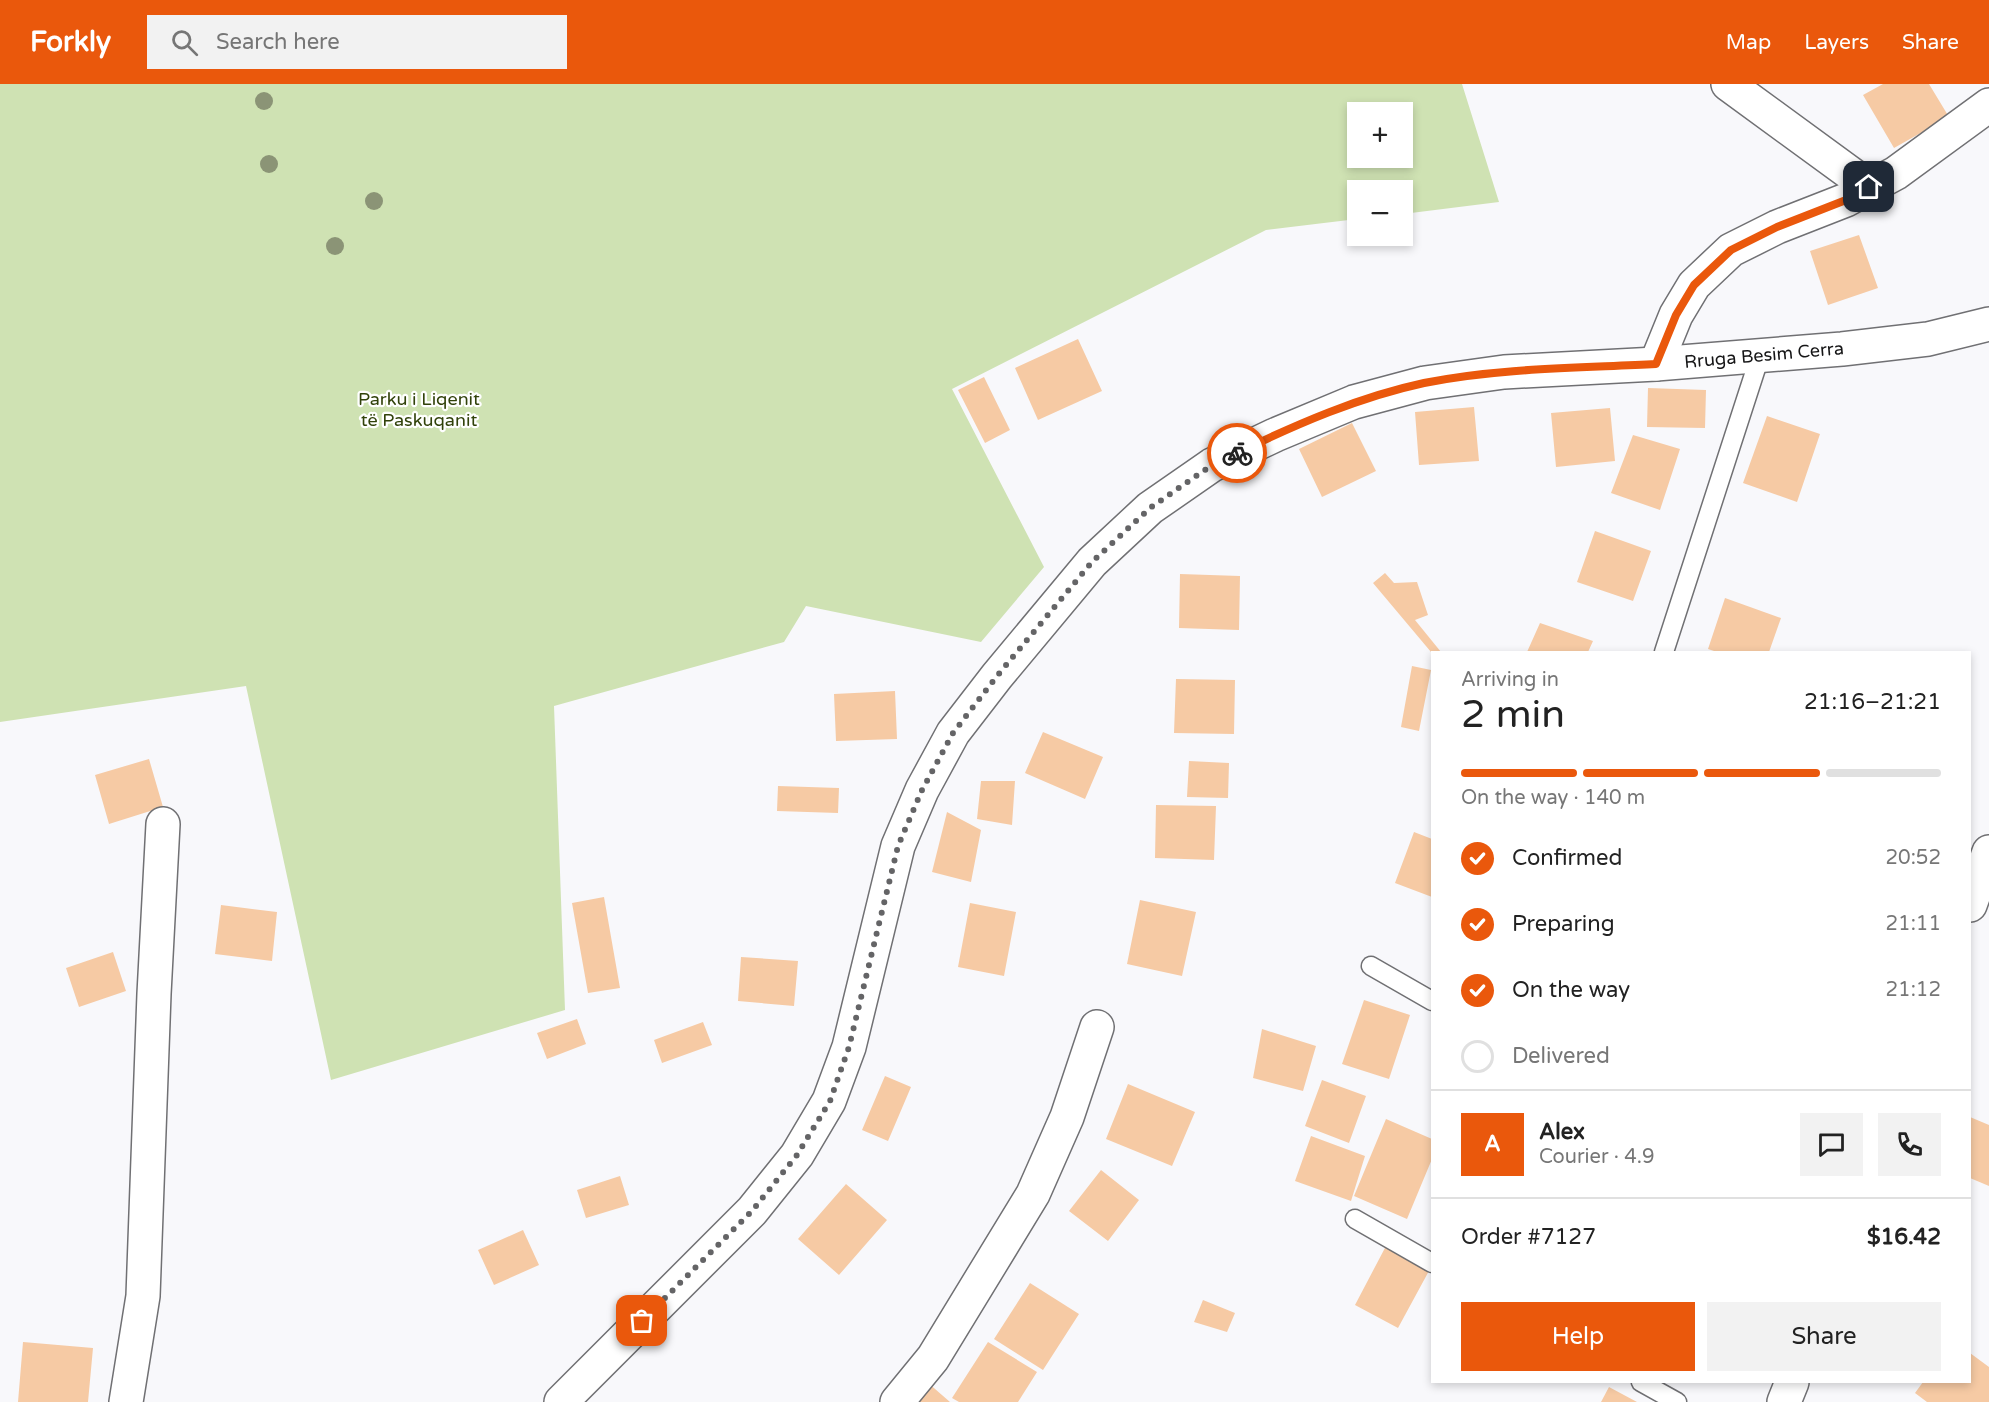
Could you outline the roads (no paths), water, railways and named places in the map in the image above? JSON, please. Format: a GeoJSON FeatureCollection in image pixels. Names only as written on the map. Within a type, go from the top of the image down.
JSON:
{"type":"FeatureCollection","features":[{"type":"Feature","properties":{"kind":"street"},"geometry":{"type":"LineString","coordinates":[[1728,84],[1869,187]]}},
{"type":"Feature","properties":{"kind":"street"},"geometry":{"type":"LineString","coordinates":[[1656,364],[1676,315],[1694,285],[1731,250],[1777,227],[1846,200],[1896,173],[1989,105]]}},
{"type":"Feature","properties":{"kind":"street","name":"Rruga Besim Cerra"},"geometry":{"type":"LineString","coordinates":[[561,1402],[752,1211],[797,1155],[830,1101],[849,1047],[898,846],[922,790],[953,733],[997,676],[1092,562],[1150,508],[1212,465],[1275,435],[1354,402],[1425,383],[1504,372],[1656,364],[1842,349],[1928,339],[1989,324]]}},
{"type":"Feature","properties":{"kind":"street"},"geometry":{"type":"LineString","coordinates":[[126,1402],[143,1296],[163,824]]}},
{"type":"Feature","properties":{"kind":"street"},"geometry":{"type":"LineString","coordinates":[[1971,902],[1989,852]]}},
{"type":"Feature","properties":{"kind":"street"},"geometry":{"type":"LineString","coordinates":[[897,1402],[933,1358],[1033,1194],[1067,1117],[1097,1028]]}},
{"type":"Feature","properties":{"kind":"street"},"geometry":{"type":"LineString","coordinates":[[1784,1402],[1792,1383]]}},
{"type":"Feature","properties":{"kind":"lane"},"geometry":{"type":"LineString","coordinates":[[1664,651],[1760,356]]}},
{"type":"Feature","properties":{"kind":"lane"},"geometry":{"type":"LineString","coordinates":[[1371,966],[1431,1000]]}},
{"type":"Feature","properties":{"kind":"lane"},"geometry":{"type":"LineString","coordinates":[[1355,1219],[1431,1262]]}},
{"type":"Feature","properties":{"kind":"lane"},"geometry":{"type":"LineString","coordinates":[[1643,1383],[1677,1402]]}},
{"type":"Feature","properties":{"kind":"park label","name":"Parku i Liqenit të Paskuqanit"},"geometry":{"type":"Point","coordinates":[419,409]}}]}
